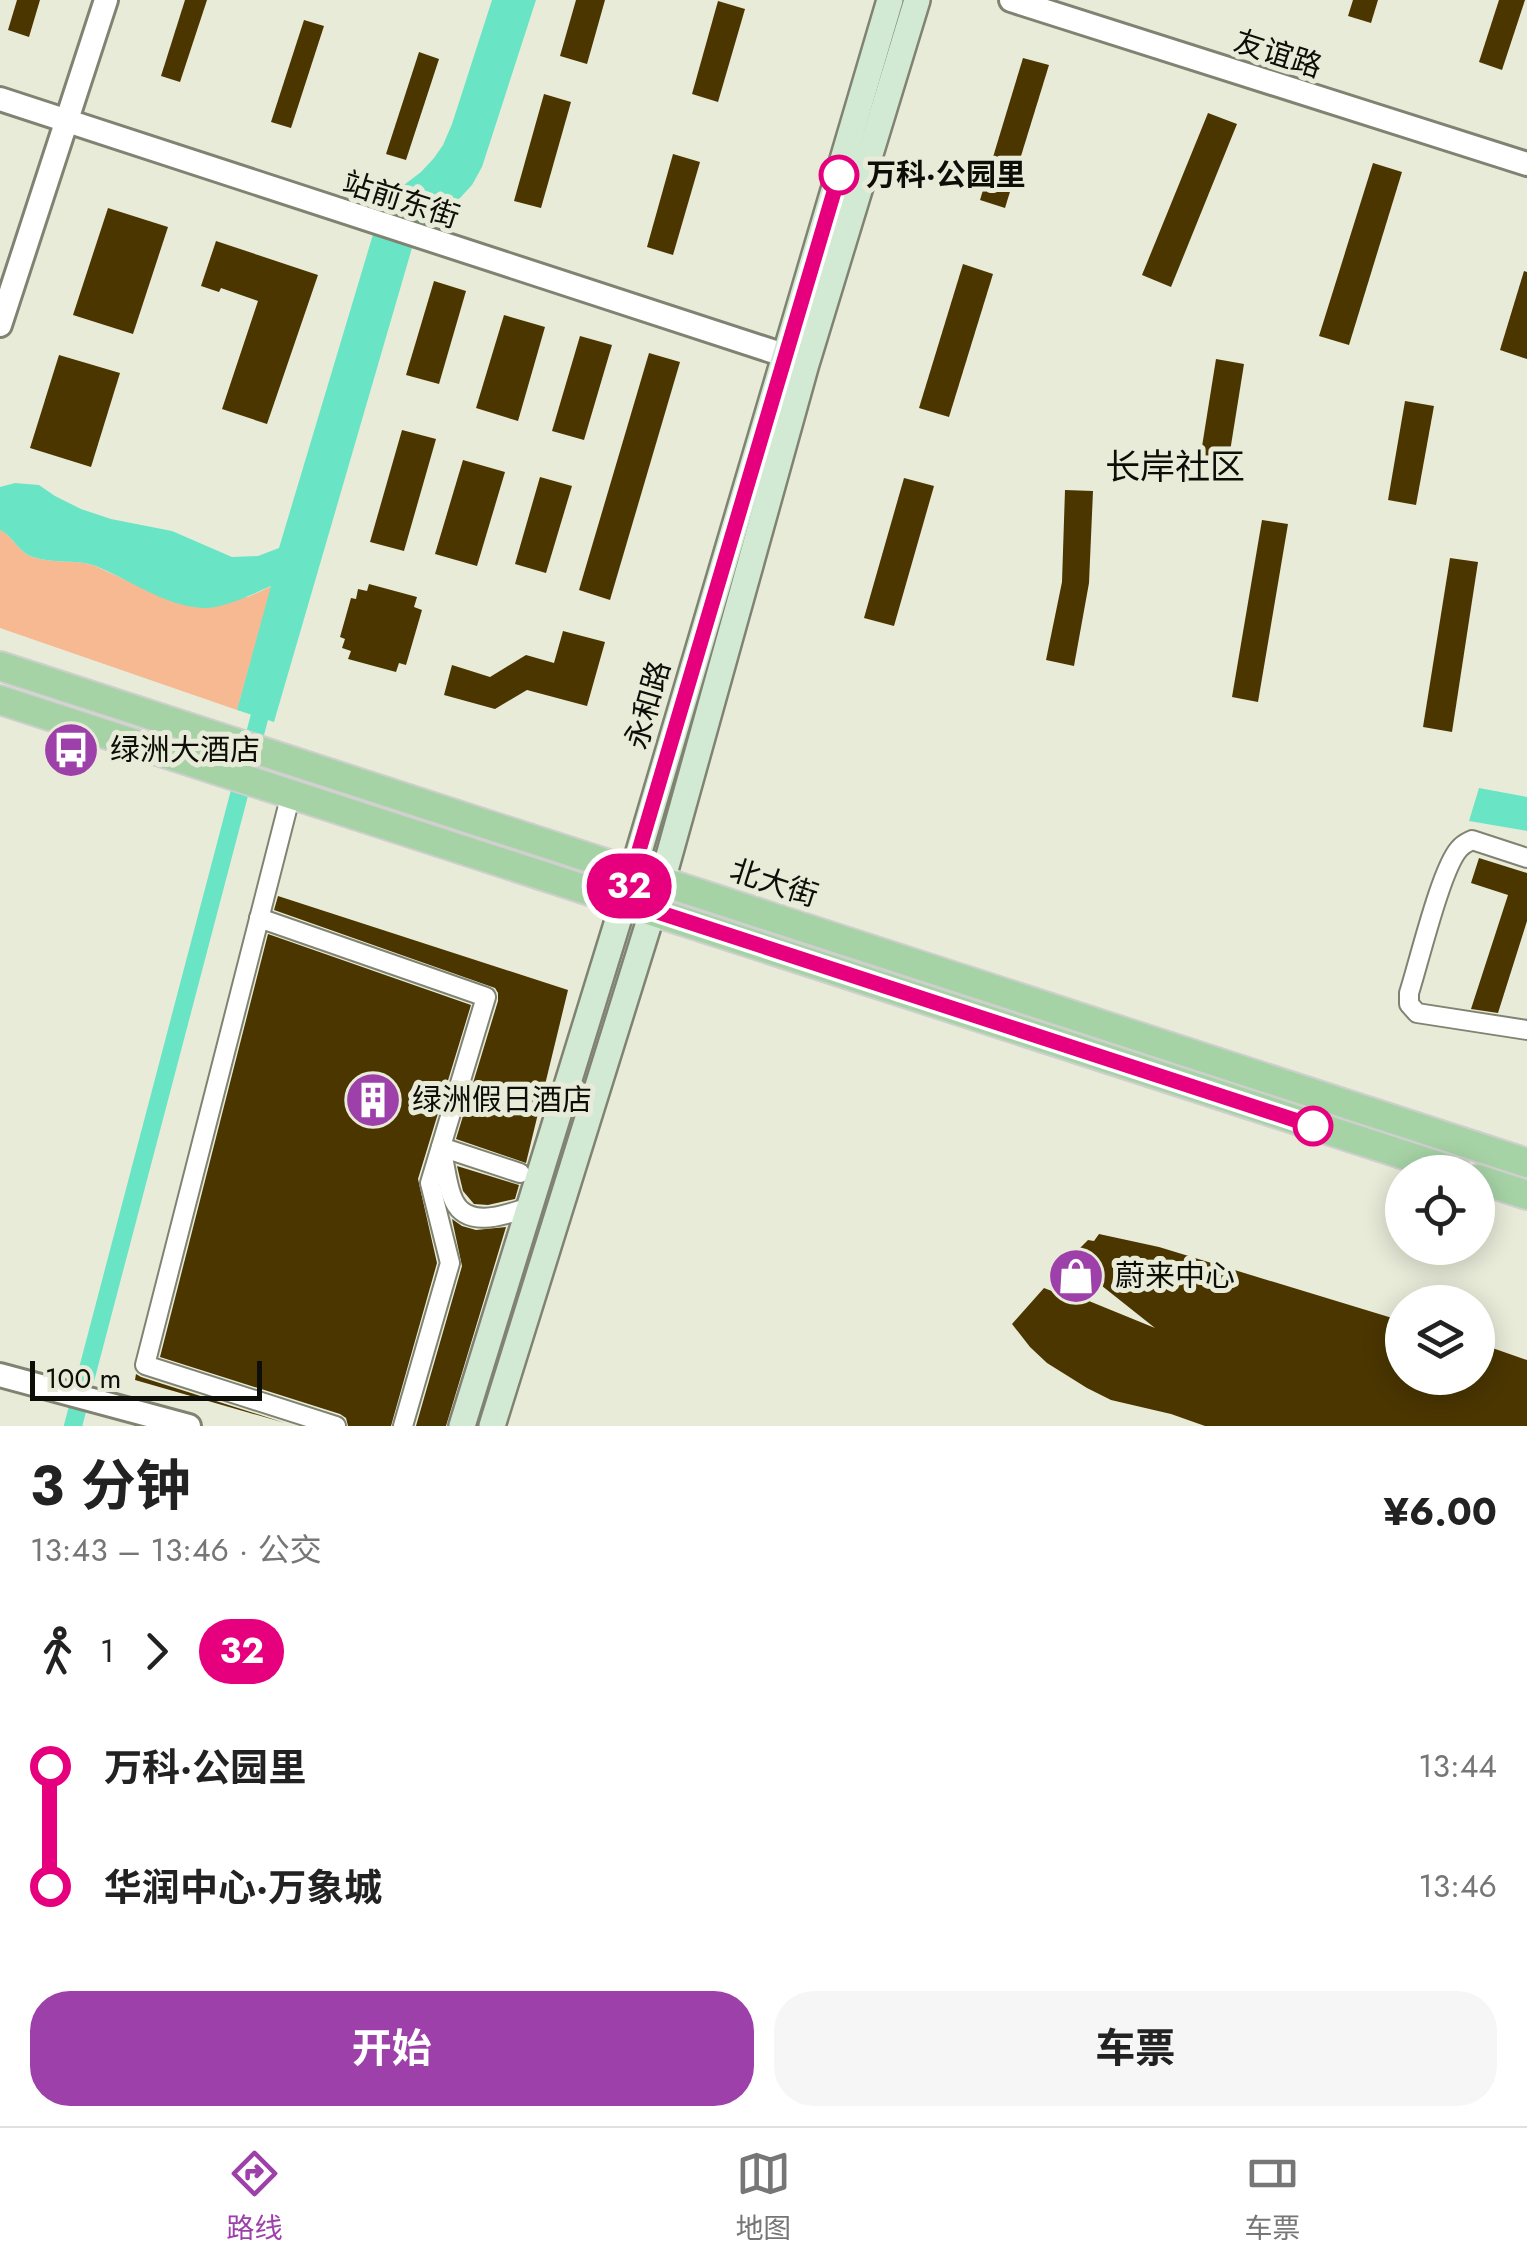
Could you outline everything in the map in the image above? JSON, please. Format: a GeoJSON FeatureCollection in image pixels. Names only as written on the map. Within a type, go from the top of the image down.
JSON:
{"type":"FeatureCollection","features":[{"type":"Feature","properties":{"kind":"main road","name":"永和路"},"geometry":{"type":"LineString","coordinates":[[462,1426],[633,872],[890,0]]}},
{"type":"Feature","properties":{"kind":"main road","name":"永和路"},"geometry":{"type":"LineString","coordinates":[[492,1426],[662,881],[806,364],[917,0]]}},
{"type":"Feature","properties":{"kind":"main road","name":"北大街"},"geometry":{"type":"LineString","coordinates":[[0,666],[1527,1164]]}},
{"type":"Feature","properties":{"kind":"main road","name":"北大街"},"geometry":{"type":"LineString","coordinates":[[0,700],[1405,1155]]}},
{"type":"Feature","properties":{"kind":"main road"},"geometry":{"type":"LineString","coordinates":[[1495,1185],[1527,1195]]}},
{"type":"Feature","properties":{"kind":"street"},"geometry":{"type":"LineString","coordinates":[[0,325],[106,0]]}},
{"type":"Feature","properties":{"kind":"street","name":"友谊路"},"geometry":{"type":"LineString","coordinates":[[1012,0],[1527,164]]}},
{"type":"Feature","properties":{"kind":"street","name":"站前东街"},"geometry":{"type":"LineString","coordinates":[[0,100],[784,356]]}},
{"type":"Feature","properties":{"kind":"street"},"geometry":{"type":"LineString","coordinates":[[291,794],[145,1365],[336,1426]]}},
{"type":"Feature","properties":{"kind":"street"},"geometry":{"type":"LineString","coordinates":[[1527,858],[1472,840],[1462,845],[1444,878],[1408,1004],[1417,1013],[1527,1030]]}},
{"type":"Feature","properties":{"kind":"street"},"geometry":{"type":"LineString","coordinates":[[259,918],[486,998],[430,1182],[450,1263],[403,1426]]}},
{"type":"Feature","properties":{"kind":"street"},"geometry":{"type":"LineString","coordinates":[[441,1147],[453,1200],[461,1212],[482,1219],[530,1207]]}},
{"type":"Feature","properties":{"kind":"street"},"geometry":{"type":"LineString","coordinates":[[441,1147],[520,1173]]}},
{"type":"Feature","properties":{"kind":"street"},"geometry":{"type":"LineString","coordinates":[[0,1375],[46,1386],[117,1412],[189,1426]]}},
{"type":"Feature","properties":{"kind":"shaded area"},"geometry":{"type":"Polygon","coordinates":[[[0,530],[33,557],[93,565],[173,602],[248,597],[272,586],[237,710],[0,628],[0,530]]]}},
{"type":"Feature","properties":{"kind":"water"},"geometry":{"type":"Polygon","coordinates":[[[492,0],[536,0],[482,167],[460,198],[432,217],[412,248],[274,722],[237,710],[271,586],[229,604],[203,608],[161,597],[93,565],[33,557],[0,530],[0,487],[15,483],[39,485],[81,509],[172,531],[232,557],[258,556],[279,548],[383,201],[421,172],[443,145],[492,0]]]}},
{"type":"Feature","properties":{"kind":"water"},"geometry":{"type":"Polygon","coordinates":[[[1479,788],[1527,797],[1527,831],[1469,821],[1479,788]]]}},
{"type":"Feature","properties":{"kind":"building"},"geometry":{"type":"Polygon","coordinates":[[[17,0],[40,0],[29,37],[8,30],[17,0]]]}},
{"type":"Feature","properties":{"kind":"building"},"geometry":{"type":"Polygon","coordinates":[[[185,0],[207,0],[180,82],[161,76],[185,0]]]}},
{"type":"Feature","properties":{"kind":"building"},"geometry":{"type":"Polygon","coordinates":[[[576,0],[605,0],[587,64],[560,56],[576,0]]]}},
{"type":"Feature","properties":{"kind":"building"},"geometry":{"type":"Polygon","coordinates":[[[1353,0],[1378,0],[1371,23],[1348,16],[1353,0]]]}},
{"type":"Feature","properties":{"kind":"building"},"geometry":{"type":"Polygon","coordinates":[[[1499,0],[1525,0],[1502,70],[1479,62],[1499,0]]]}},
{"type":"Feature","properties":{"kind":"building"},"geometry":{"type":"Polygon","coordinates":[[[718,1],[745,9],[718,102],[692,94],[718,1]]]}},
{"type":"Feature","properties":{"kind":"building"},"geometry":{"type":"Polygon","coordinates":[[[304,20],[324,26],[291,128],[271,122],[304,20]]]}},
{"type":"Feature","properties":{"kind":"building"},"geometry":{"type":"Polygon","coordinates":[[[419,52],[439,59],[406,160],[386,154],[419,52]]]}},
{"type":"Feature","properties":{"kind":"building"},"geometry":{"type":"Polygon","coordinates":[[[1023,58],[1049,65],[1005,208],[980,200],[1023,58]]]}},
{"type":"Feature","properties":{"kind":"building"},"geometry":{"type":"Polygon","coordinates":[[[544,94],[571,102],[541,208],[514,201],[544,94]]]}},
{"type":"Feature","properties":{"kind":"building"},"geometry":{"type":"Polygon","coordinates":[[[1208,113],[1237,124],[1171,287],[1142,275],[1208,113]]]}},
{"type":"Feature","properties":{"kind":"building"},"geometry":{"type":"Polygon","coordinates":[[[673,154],[700,162],[673,255],[647,247],[673,154]]]}},
{"type":"Feature","properties":{"kind":"building"},"geometry":{"type":"Polygon","coordinates":[[[1373,163],[1402,172],[1349,345],[1319,336],[1373,163]]]}},
{"type":"Feature","properties":{"kind":"building"},"geometry":{"type":"Polygon","coordinates":[[[108,208],[168,227],[133,334],[73,315],[108,208]]]}},
{"type":"Feature","properties":{"kind":"building"},"geometry":{"type":"Polygon","coordinates":[[[216,241],[318,275],[267,424],[222,409],[258,301],[221,288],[219,292],[201,286],[216,241]]]}},
{"type":"Feature","properties":{"kind":"building"},"geometry":{"type":"Polygon","coordinates":[[[963,264],[993,274],[949,417],[919,408],[963,264]]]}},
{"type":"Feature","properties":{"kind":"building"},"geometry":{"type":"Polygon","coordinates":[[[1524,271],[1527,272],[1527,359],[1500,350],[1524,271]]]}},
{"type":"Feature","properties":{"kind":"building"},"geometry":{"type":"Polygon","coordinates":[[[434,281],[466,291],[439,384],[406,375],[434,281]]]}},
{"type":"Feature","properties":{"kind":"building"},"geometry":{"type":"Polygon","coordinates":[[[504,315],[545,327],[518,421],[476,408],[504,315]]]}},
{"type":"Feature","properties":{"kind":"building"},"geometry":{"type":"Polygon","coordinates":[[[580,336],[612,345],[584,440],[552,431],[580,336]]]}},
{"type":"Feature","properties":{"kind":"building"},"geometry":{"type":"Polygon","coordinates":[[[649,353],[680,362],[610,600],[579,590],[649,353]]]}},
{"type":"Feature","properties":{"kind":"building"},"geometry":{"type":"Polygon","coordinates":[[[59,355],[120,373],[91,467],[30,448],[59,355]]]}},
{"type":"Feature","properties":{"kind":"building"},"geometry":{"type":"Polygon","coordinates":[[[1216,359],[1244,364],[1228,464],[1200,459],[1216,359]]]}},
{"type":"Feature","properties":{"kind":"building"},"geometry":{"type":"Polygon","coordinates":[[[1405,401],[1434,406],[1416,505],[1388,500],[1405,401]]]}},
{"type":"Feature","properties":{"kind":"building"},"geometry":{"type":"Polygon","coordinates":[[[402,430],[436,439],[404,551],[370,542],[402,430]]]}},
{"type":"Feature","properties":{"kind":"building"},"geometry":{"type":"Polygon","coordinates":[[[463,460],[505,472],[477,566],[435,554],[463,460]]]}},
{"type":"Feature","properties":{"kind":"building"},"geometry":{"type":"Polygon","coordinates":[[[540,477],[572,486],[546,573],[515,564],[540,477]]]}},
{"type":"Feature","properties":{"kind":"building"},"geometry":{"type":"Polygon","coordinates":[[[904,478],[934,486],[894,626],[864,618],[904,478]]]}},
{"type":"Feature","properties":{"kind":"building"},"geometry":{"type":"Polygon","coordinates":[[[1065,490],[1093,491],[1089,583],[1074,666],[1046,660],[1062,582],[1065,490]]]}},
{"type":"Feature","properties":{"kind":"building"},"geometry":{"type":"Polygon","coordinates":[[[1262,520],[1288,524],[1258,702],[1232,697],[1262,520]]]}},
{"type":"Feature","properties":{"kind":"building"},"geometry":{"type":"Polygon","coordinates":[[[1450,558],[1478,562],[1452,732],[1423,727],[1450,558]]]}},
{"type":"Feature","properties":{"kind":"building"},"geometry":{"type":"Polygon","coordinates":[[[369,584],[417,597],[414,607],[422,610],[406,665],[399,663],[396,672],[348,659],[351,651],[342,648],[345,639],[340,637],[351,598],[356,599],[358,589],[367,591],[369,584]]]}},
{"type":"Feature","properties":{"kind":"building"},"geometry":{"type":"Polygon","coordinates":[[[563,631],[605,642],[587,706],[527,690],[495,709],[444,695],[452,665],[490,677],[526,655],[554,663],[563,631]]]}},
{"type":"Feature","properties":{"kind":"building"},"geometry":{"type":"Polygon","coordinates":[[[1479,858],[1527,873],[1527,921],[1498,1013],[1471,1009],[1508,895],[1471,883],[1479,858]]]}},
{"type":"Feature","properties":{"kind":"building"},"geometry":{"type":"Polygon","coordinates":[[[278,896],[568,990],[526,1163],[456,1139],[498,1001],[495,988],[274,910],[278,896]]]}},
{"type":"Feature","properties":{"kind":"building","name":"绿洲假日酒店"},"geometry":{"type":"Polygon","coordinates":[[[268,934],[471,1005],[418,1179],[437,1263],[391,1426],[348,1426],[340,1414],[160,1357],[268,934]]]}},
{"type":"Feature","properties":{"kind":"building"},"geometry":{"type":"Polygon","coordinates":[[[457,1166],[519,1185],[515,1199],[474,1204],[463,1191],[457,1166]]]}},
{"type":"Feature","properties":{"kind":"building"},"geometry":{"type":"Polygon","coordinates":[[[452,1219],[476,1230],[506,1227],[446,1426],[416,1426],[462,1266],[452,1219]]]}},
{"type":"Feature","properties":{"kind":"building"},"geometry":{"type":"Polygon","coordinates":[[[1099,1234],[1159,1247],[1385,1316],[1385,1395],[1495,1395],[1495,1349],[1527,1360],[1527,1426],[1205,1426],[1111,1400],[1047,1363],[1012,1324],[1044,1288],[1080,1302],[1084,1299],[1155,1328],[1078,1264],[1073,1255],[1088,1240],[1094,1241],[1099,1234]]]}},
{"type":"Feature","properties":{"kind":"building"},"geometry":{"type":"Polygon","coordinates":[[[136,1374],[141,1377],[285,1423],[135,1380],[136,1374]]]}},
{"type":"Feature","properties":{"kind":"waterway"},"geometry":{"type":"LineString","coordinates":[[73,1426],[265,696]]}},
{"type":"Feature","properties":{"kind":"bus line","name":"32"},"geometry":{"type":"LineString","coordinates":[[839,175],[624,901],[1313,1126]]}},
{"type":"Feature","properties":{"kind":"place","name":"万科·公园里"},"geometry":{"type":"Point","coordinates":[839,175]}},
{"type":"Feature","properties":{"kind":"place","name":"绿洲大酒店"},"geometry":{"type":"Point","coordinates":[71,750]}},
{"type":"Feature","properties":{"kind":"place","name":"绿洲假日酒店"},"geometry":{"type":"Point","coordinates":[373,1100]}},
{"type":"Feature","properties":{"kind":"place","name":"蔚来中心"},"geometry":{"type":"Point","coordinates":[1076,1276]}},
{"type":"Feature","properties":{"kind":"district","name":"长岸社区"},"geometry":{"type":"Point","coordinates":[1175,467]}}]}
